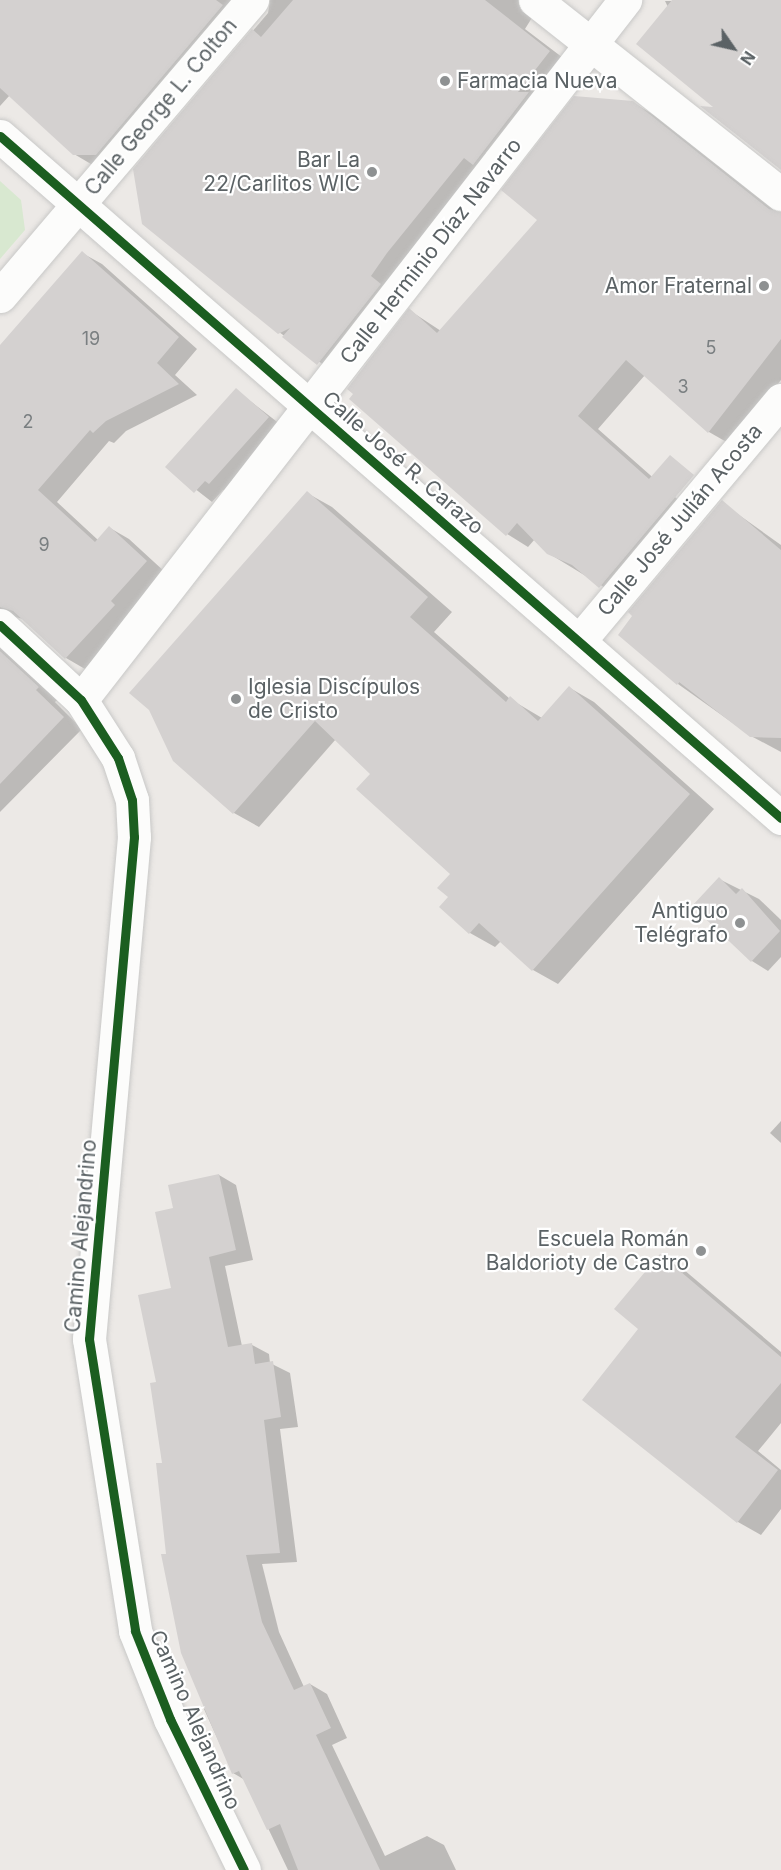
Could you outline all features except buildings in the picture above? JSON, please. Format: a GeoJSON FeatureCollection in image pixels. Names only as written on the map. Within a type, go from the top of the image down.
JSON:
{"type":"FeatureCollection","features":[{"type":"Feature","properties":{"kind":"street","name":"Calle George L. Colton"},"geometry":{"type":"LineString","coordinates":[[0,296],[252,0]]}},
{"type":"Feature","properties":{"kind":"street"},"geometry":{"type":"LineString","coordinates":[[535,0],[781,194]]}},
{"type":"Feature","properties":{"kind":"street","name":"Calle Herminio Díaz Navarro"},"geometry":{"type":"LineString","coordinates":[[81,700],[311,408],[625,0]]}},
{"type":"Feature","properties":{"kind":"street","name":"Calle José R. Carazo"},"geometry":{"type":"LineString","coordinates":[[0,136],[580,640],[781,818]]}},
{"type":"Feature","properties":{"kind":"street","name":"Calle José Julián Acosta"},"geometry":{"type":"LineString","coordinates":[[580,640],[781,400]]}},
{"type":"Feature","properties":{"kind":"street","name":"Camino Alejandrino"},"geometry":{"type":"LineString","coordinates":[[0,625],[81,700],[118,758],[132,800],[134,837],[89,1339],[135,1631],[170,1719],[244,1870]]}},
{"type":"Feature","properties":{"kind":"green space"},"geometry":{"type":"Polygon","coordinates":[[[0,181],[21,200],[25,230],[0,259],[0,181]]]}},
{"type":"Feature","properties":{"kind":"cycle path"},"geometry":{"type":"LineString","coordinates":[[0,136],[781,818]]}},
{"type":"Feature","properties":{"kind":"cycle path"},"geometry":{"type":"LineString","coordinates":[[0,625],[81,700],[118,758],[132,800],[134,837],[89,1339],[135,1631],[170,1719],[244,1870]]}},
{"type":"Feature","properties":{"kind":"place","name":"Farmacia Nueva"},"geometry":{"type":"Point","coordinates":[445,81]}},
{"type":"Feature","properties":{"kind":"place","name":"Bar La 22/Carlitos WIC"},"geometry":{"type":"Point","coordinates":[372,172]}},
{"type":"Feature","properties":{"kind":"place","name":"Amor Fraternal"},"geometry":{"type":"Point","coordinates":[764,286]}},
{"type":"Feature","properties":{"kind":"place","name":"Iglesia Discípulos de Cristo"},"geometry":{"type":"Point","coordinates":[236,699]}},
{"type":"Feature","properties":{"kind":"place","name":"Antiguo Telégrafo"},"geometry":{"type":"Point","coordinates":[740,923]}},
{"type":"Feature","properties":{"kind":"place","name":"Escuela Román Baldorioty de Castro"},"geometry":{"type":"Point","coordinates":[701,1251]}}]}
